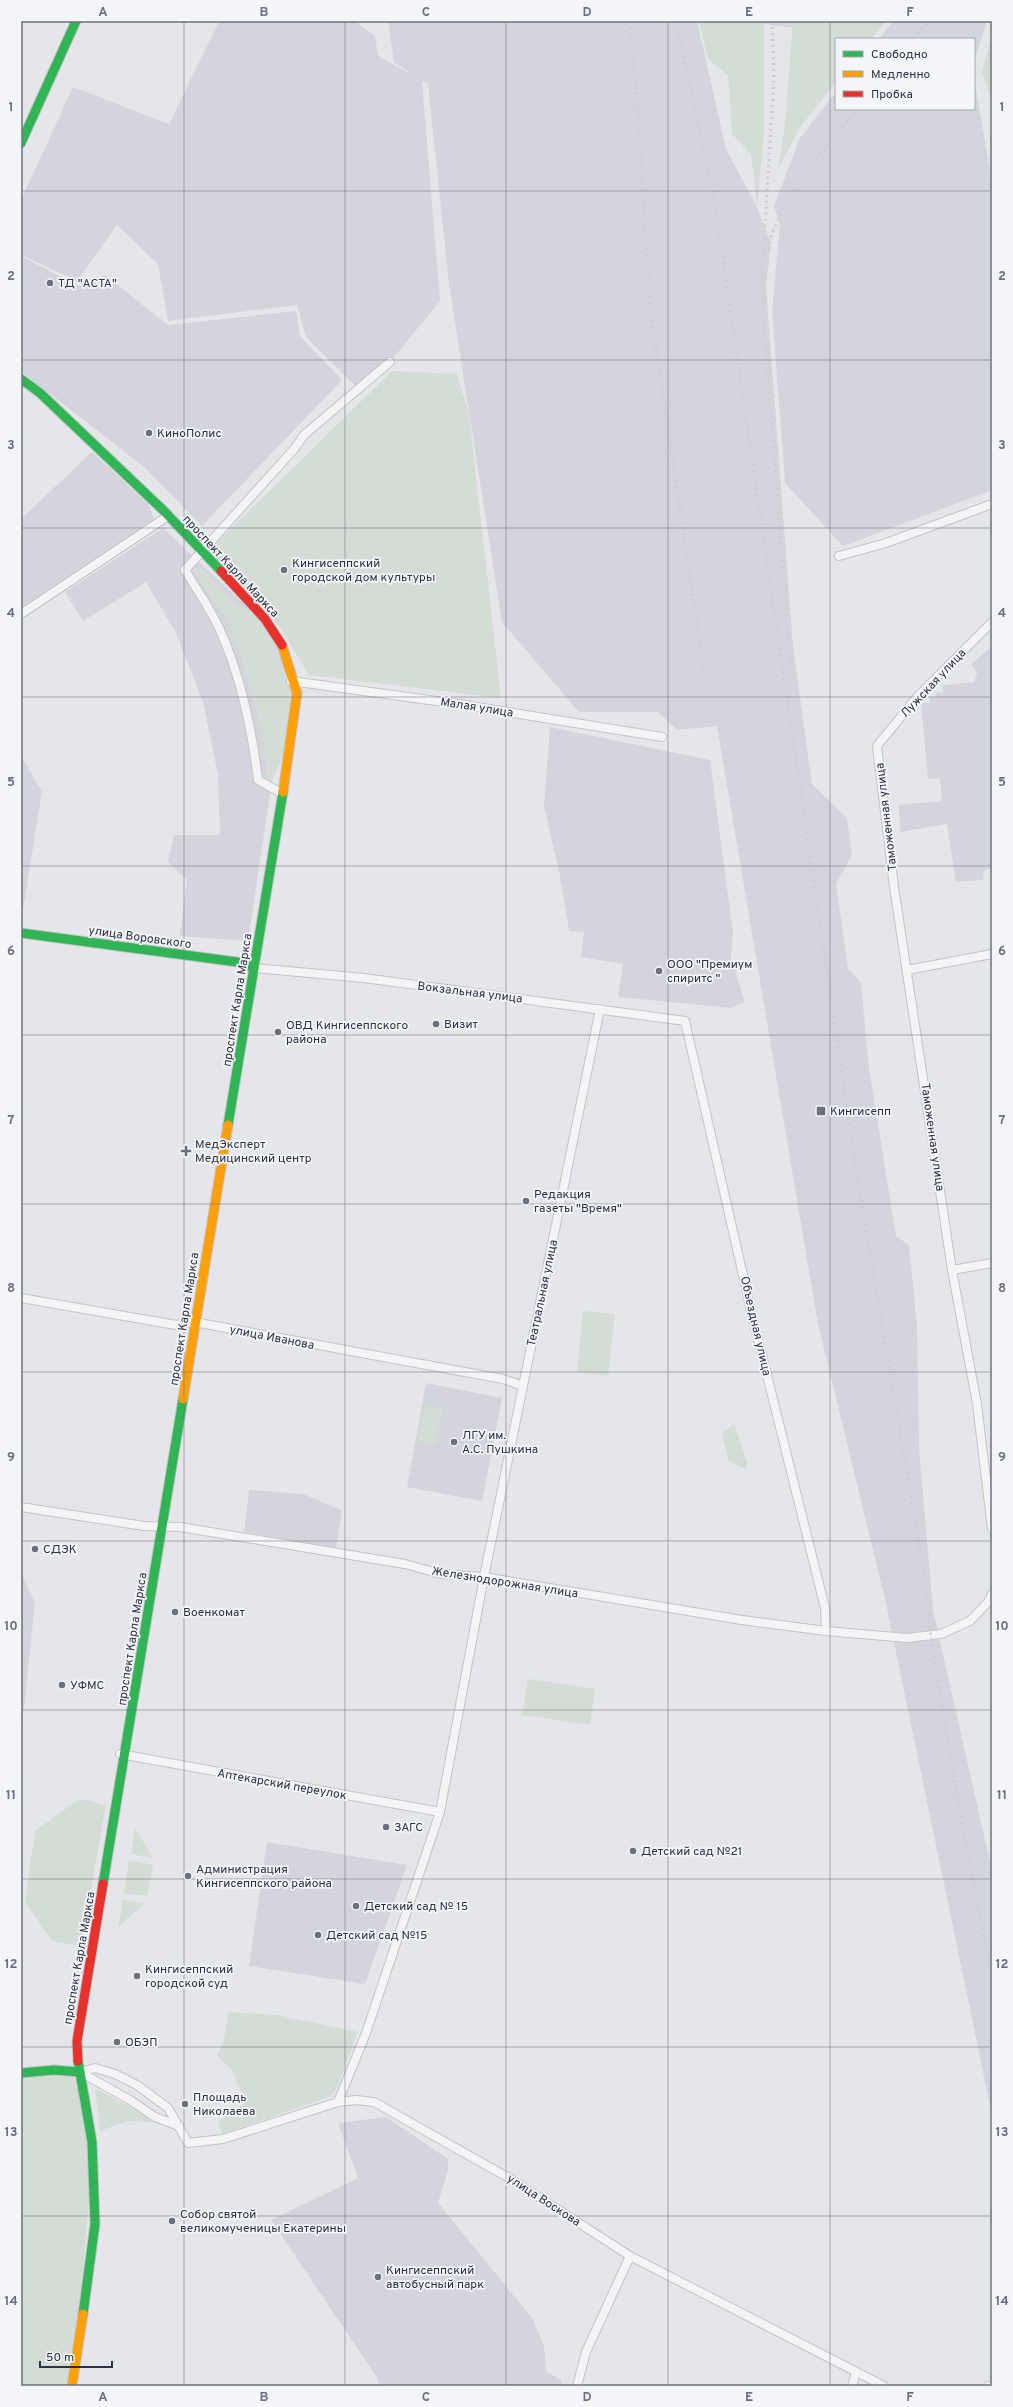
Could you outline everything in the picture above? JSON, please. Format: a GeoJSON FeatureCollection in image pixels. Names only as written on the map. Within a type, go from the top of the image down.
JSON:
{"type":"FeatureCollection","features":[{"type":"Feature","properties":{"kind":"main road"},"geometry":{"type":"LineString","coordinates":[[21,143],[73,22]]}},
{"type":"Feature","properties":{"kind":"main road","name":"проспект Карла Маркса"},"geometry":{"type":"LineString","coordinates":[[21,379],[40,393],[166,517],[265,619],[281,642],[297,693],[192,1322],[122,1755],[77,2050],[92,2142],[95,2224],[91,2265],[72,2386]]}},
{"type":"Feature","properties":{"kind":"main road"},"geometry":{"type":"LineString","coordinates":[[21,383],[44,401],[166,517]]}},
{"type":"Feature","properties":{"kind":"main road","name":"улица Воровского"},"geometry":{"type":"LineString","coordinates":[[21,933],[237,962],[252,967]]}},
{"type":"Feature","properties":{"kind":"main road"},"geometry":{"type":"LineString","coordinates":[[21,2073],[54,2070],[80,2072]]}},
{"type":"Feature","properties":{"kind":"street"},"geometry":{"type":"LineString","coordinates":[[281,793],[258,780],[252,740],[241,689],[220,630],[185,570],[295,448],[304,435],[390,362]]}},
{"type":"Feature","properties":{"kind":"street"},"geometry":{"type":"LineString","coordinates":[[839,556],[886,543],[992,504]]}},
{"type":"Feature","properties":{"kind":"street"},"geometry":{"type":"LineString","coordinates":[[21,614],[166,517]]}},
{"type":"Feature","properties":{"kind":"street","name":"Лужская улица"},"geometry":{"type":"LineString","coordinates":[[877,746],[918,696],[992,622]]}},
{"type":"Feature","properties":{"kind":"street","name":"Малая улица"},"geometry":{"type":"LineString","coordinates":[[293,681],[465,705],[662,737]]}},
{"type":"Feature","properties":{"kind":"street","name":"Таможенная улица"},"geometry":{"type":"LineString","coordinates":[[877,746],[886,828],[952,1270],[977,1404],[992,1528]]}},
{"type":"Feature","properties":{"kind":"street"},"geometry":{"type":"LineString","coordinates":[[907,970],[992,954]]}},
{"type":"Feature","properties":{"kind":"street","name":"Вокзальная улица"},"geometry":{"type":"LineString","coordinates":[[252,967],[364,978],[685,1020]]}},
{"type":"Feature","properties":{"kind":"street","name":"Театральная улица"},"geometry":{"type":"LineString","coordinates":[[484,1577],[600,1009]]}},
{"type":"Feature","properties":{"kind":"street","name":"Объездная улица"},"geometry":{"type":"LineString","coordinates":[[685,1020],[755,1326],[825,1608],[826,1631]]}},
{"type":"Feature","properties":{"kind":"street"},"geometry":{"type":"LineString","coordinates":[[952,1270],[992,1263]]}},
{"type":"Feature","properties":{"kind":"street","name":"улица Иванова"},"geometry":{"type":"LineString","coordinates":[[21,1298],[176,1325],[192,1322],[502,1379],[523,1386]]}},
{"type":"Feature","properties":{"kind":"street","name":"Железнодорожная улица"},"geometry":{"type":"LineString","coordinates":[[21,1506],[160,1526],[180,1527],[405,1564],[442,1574],[484,1577],[742,1620],[826,1631],[907,1638],[942,1634],[970,1621],[988,1602],[992,1594]]}},
{"type":"Feature","properties":{"kind":"street"},"geometry":{"type":"LineString","coordinates":[[338,2102],[366,2034],[440,1812],[484,1577]]}},
{"type":"Feature","properties":{"kind":"street","name":"Аптекарский переулок"},"geometry":{"type":"LineString","coordinates":[[122,1755],[440,1812]]}},
{"type":"Feature","properties":{"kind":"street"},"geometry":{"type":"LineString","coordinates":[[80,2072],[95,2068],[115,2074],[137,2086],[168,2108],[179,2126]]}},
{"type":"Feature","properties":{"kind":"street"},"geometry":{"type":"LineString","coordinates":[[80,2072],[130,2100],[155,2117],[179,2126]]}},
{"type":"Feature","properties":{"kind":"street","name":"улица Воскова"},"geometry":{"type":"LineString","coordinates":[[179,2126],[188,2143],[223,2139],[338,2102],[356,2100],[374,2102],[509,2178],[630,2256],[884,2386]]}},
{"type":"Feature","properties":{"kind":"street"},"geometry":{"type":"LineString","coordinates":[[577,2386],[586,2352],[630,2256]]}},
{"type":"Feature","properties":{"kind":"street"},"geometry":{"type":"LineString","coordinates":[[852,2386],[856,2372]]}},
{"type":"Feature","properties":{"kind":"shaded area"},"geometry":{"type":"Polygon","coordinates":[[[219,21],[355,21],[375,36],[378,56],[414,76],[394,62],[388,21],[697,21],[726,149],[757,207],[771,243],[766,286],[793,647],[812,784],[847,818],[852,855],[836,884],[848,968],[861,983],[869,1068],[896,1236],[909,1245],[917,1326],[919,1448],[933,1610],[992,1871],[992,2115],[885,1599],[818,1324],[717,726],[677,730],[658,712],[579,712],[502,622],[449,284],[428,84],[422,81],[440,301],[390,362],[358,389],[306,337],[297,305],[168,321],[158,264],[117,225],[77,281],[21,255],[21,200],[73,87],[169,124],[219,21]]]}},
{"type":"Feature","properties":{"kind":"shaded area"},"geometry":{"type":"Polygon","coordinates":[[[699,21],[764,21],[764,135],[757,207],[751,154],[732,134],[728,75],[708,59],[699,21]]]}},
{"type":"Feature","properties":{"kind":"shaded area"},"geometry":{"type":"Polygon","coordinates":[[[764,21],[793,21],[793,28],[765,24],[764,21]]]}},
{"type":"Feature","properties":{"kind":"shaded area"},"geometry":{"type":"Polygon","coordinates":[[[793,21],[886,21],[872,38],[835,38],[835,83],[801,126],[779,167],[785,123],[793,21]]]}},
{"type":"Feature","properties":{"kind":"shaded area"},"geometry":{"type":"Polygon","coordinates":[[[893,21],[987,21],[975,59],[975,38],[880,38],[893,21]]]}},
{"type":"Feature","properties":{"kind":"shaded area"},"geometry":{"type":"Polygon","coordinates":[[[992,35],[992,101],[982,72],[992,35]]]}},
{"type":"Feature","properties":{"kind":"shaded area"},"geometry":{"type":"Polygon","coordinates":[[[975,84],[992,183],[992,490],[843,546],[785,483],[772,311],[780,225],[774,206],[800,138],[835,93],[835,110],[975,110],[975,84]]]}},
{"type":"Feature","properties":{"kind":"shaded area"},"geometry":{"type":"Polygon","coordinates":[[[21,256],[79,286],[105,275],[168,325],[296,311],[300,336],[342,380],[202,526],[144,467],[21,371],[21,256]]]}},
{"type":"Feature","properties":{"kind":"shaded area"},"geometry":{"type":"Polygon","coordinates":[[[392,371],[457,374],[469,414],[501,698],[309,675],[280,627],[208,551],[392,371]]]}},
{"type":"Feature","properties":{"kind":"shaded area"},"geometry":{"type":"Polygon","coordinates":[[[92,452],[149,505],[154,520],[21,608],[21,519],[92,452]]]}},
{"type":"Feature","properties":{"kind":"shaded area"},"geometry":{"type":"Polygon","coordinates":[[[163,528],[260,619],[278,645],[285,677],[292,692],[286,748],[272,781],[248,941],[180,936],[187,880],[168,862],[174,835],[220,835],[218,774],[203,702],[176,633],[146,582],[83,621],[65,592],[163,528]]]}},
{"type":"Feature","properties":{"kind":"shaded area"},"geometry":{"type":"Polygon","coordinates":[[[198,565],[236,603],[260,619],[278,645],[285,677],[292,692],[286,748],[272,781],[267,779],[263,735],[239,650],[225,617],[193,571],[198,565]]]}},
{"type":"Feature","properties":{"kind":"shaded area"},"geometry":{"type":"Polygon","coordinates":[[[989,649],[992,653],[992,869],[984,870],[983,880],[956,882],[947,824],[900,832],[899,805],[942,801],[940,778],[928,779],[921,703],[930,703],[930,698],[936,698],[936,693],[943,692],[943,685],[974,682],[977,673],[971,664],[989,649]]]}},
{"type":"Feature","properties":{"kind":"shaded area"},"geometry":{"type":"Polygon","coordinates":[[[550,727],[710,760],[733,933],[731,958],[745,1002],[731,1008],[618,997],[623,964],[581,957],[584,932],[569,931],[560,876],[544,806],[550,727]]]}},
{"type":"Feature","properties":{"kind":"shaded area"},"geometry":{"type":"Polygon","coordinates":[[[21,756],[42,791],[22,916],[21,916],[21,756]]]}},
{"type":"Feature","properties":{"kind":"shaded area"},"geometry":{"type":"Polygon","coordinates":[[[583,1311],[615,1314],[608,1376],[577,1372],[583,1311]]]}},
{"type":"Feature","properties":{"kind":"shaded area","name":"ЛГУ им. А.С. Пушкина"},"geometry":{"type":"Polygon","coordinates":[[[426,1383],[502,1398],[482,1501],[407,1487],[426,1383]]]}},
{"type":"Feature","properties":{"kind":"shaded area"},"geometry":{"type":"Polygon","coordinates":[[[426,1405],[443,1409],[435,1445],[418,1441],[426,1405]]]}},
{"type":"Feature","properties":{"kind":"shaded area"},"geometry":{"type":"Polygon","coordinates":[[[734,1424],[747,1462],[747,1467],[743,1468],[728,1460],[722,1433],[734,1424]]]}},
{"type":"Feature","properties":{"kind":"shaded area"},"geometry":{"type":"Polygon","coordinates":[[[249,1490],[303,1494],[342,1510],[336,1548],[244,1532],[249,1490]]]}},
{"type":"Feature","properties":{"kind":"shaded area"},"geometry":{"type":"Polygon","coordinates":[[[21,1573],[35,1603],[21,1736],[21,1573]]]}},
{"type":"Feature","properties":{"kind":"shaded area"},"geometry":{"type":"Polygon","coordinates":[[[528,1679],[595,1689],[590,1725],[522,1715],[528,1679]]]}},
{"type":"Feature","properties":{"kind":"shaded area"},"geometry":{"type":"Polygon","coordinates":[[[79,1799],[106,1805],[81,1946],[52,1941],[25,1902],[35,1831],[79,1799]]]}},
{"type":"Feature","properties":{"kind":"shaded area"},"geometry":{"type":"Polygon","coordinates":[[[135,1828],[153,1858],[131,1854],[135,1828]]]}},
{"type":"Feature","properties":{"kind":"shaded area","name":"Детский сад №15"},"geometry":{"type":"Polygon","coordinates":[[[267,1842],[407,1865],[365,1984],[249,1966],[267,1842]]]}},
{"type":"Feature","properties":{"kind":"shaded area"},"geometry":{"type":"Polygon","coordinates":[[[129,1861],[153,1865],[147,1896],[124,1893],[129,1861]]]}},
{"type":"Feature","properties":{"kind":"shaded area"},"geometry":{"type":"Polygon","coordinates":[[[123,1900],[145,1903],[118,1927],[123,1900]]]}},
{"type":"Feature","properties":{"kind":"shaded area"},"geometry":{"type":"Polygon","coordinates":[[[229,2012],[277,2015],[358,2032],[336,2090],[329,2097],[222,2134],[218,2122],[246,2102],[231,2069],[217,2056],[223,2043],[229,2012]]]}},
{"type":"Feature","properties":{"kind":"shaded area"},"geometry":{"type":"Polygon","coordinates":[[[80,2072],[93,2151],[75,2369],[71,2386],[21,2386],[21,2075],[80,2072]]]}},
{"type":"Feature","properties":{"kind":"shaded area"},"geometry":{"type":"Polygon","coordinates":[[[95,2088],[154,2122],[127,2121],[100,2131],[95,2088]]]}},
{"type":"Feature","properties":{"kind":"shaded area"},"geometry":{"type":"Polygon","coordinates":[[[386,2117],[448,2159],[448,2170],[438,2203],[532,2318],[544,2346],[546,2371],[561,2380],[561,2386],[379,2386],[378,2379],[271,2220],[358,2178],[338,2123],[386,2117]]]}},
{"type":"Feature","properties":{"kind":"railway"},"geometry":{"type":"LineString","coordinates":[[630,21],[639,128],[650,306],[705,679]]}},
{"type":"Feature","properties":{"kind":"railway"},"geometry":{"type":"LineString","coordinates":[[676,21],[712,186],[856,1170],[923,1568],[931,1637],[956,1790],[992,1978]]}},
{"type":"Feature","properties":{"kind":"railway"},"geometry":{"type":"LineString","coordinates":[[772,21],[774,79],[762,272],[764,326],[791,667]]}},
{"type":"Feature","properties":{"kind":"railway"},"geometry":{"type":"LineString","coordinates":[[915,38],[929,21]]}},
{"type":"Feature","properties":{"kind":"railway"},"geometry":{"type":"LineString","coordinates":[[768,249],[782,211],[793,193],[818,157],[857,110]]}},
{"type":"Feature","properties":{"kind":"traffic: fast"},"geometry":{"type":"LineString","coordinates":[[21,143],[76,21]]}},
{"type":"Feature","properties":{"kind":"traffic: fast"},"geometry":{"type":"LineString","coordinates":[[21,379],[40,393],[163,510],[221,571]]}},
{"type":"Feature","properties":{"kind":"traffic: fast"},"geometry":{"type":"LineString","coordinates":[[228,1125],[283,792]]}},
{"type":"Feature","properties":{"kind":"traffic: fast"},"geometry":{"type":"LineString","coordinates":[[21,933],[237,962],[254,968]]}},
{"type":"Feature","properties":{"kind":"traffic: fast"},"geometry":{"type":"LineString","coordinates":[[103,1884],[183,1399]]}},
{"type":"Feature","properties":{"kind":"traffic: fast"},"geometry":{"type":"LineString","coordinates":[[78,2061],[92,2142],[95,2224],[83,2314]]}},
{"type":"Feature","properties":{"kind":"traffic: fast"},"geometry":{"type":"LineString","coordinates":[[21,2073],[54,2070],[80,2072]]}},
{"type":"Feature","properties":{"kind":"traffic: slow"},"geometry":{"type":"LineString","coordinates":[[282,645],[297,693],[283,792]]}},
{"type":"Feature","properties":{"kind":"traffic: slow"},"geometry":{"type":"LineString","coordinates":[[183,1399],[228,1125]]}},
{"type":"Feature","properties":{"kind":"traffic: slow"},"geometry":{"type":"LineString","coordinates":[[72,2386],[83,2314]]}},
{"type":"Feature","properties":{"kind":"traffic: jam"},"geometry":{"type":"LineString","coordinates":[[221,571],[265,619],[282,645]]}},
{"type":"Feature","properties":{"kind":"traffic: jam"},"geometry":{"type":"LineString","coordinates":[[78,2061],[77,2041],[103,1884]]}},
{"type":"Feature","properties":{"kind":"place","name":"ТД \"АСТА\""},"geometry":{"type":"Point","coordinates":[50,283]}},
{"type":"Feature","properties":{"kind":"place","name":"КиноПолис"},"geometry":{"type":"Point","coordinates":[149,433]}},
{"type":"Feature","properties":{"kind":"place","name":"Кингисеппский городской дом культуры"},"geometry":{"type":"Point","coordinates":[284,570]}},
{"type":"Feature","properties":{"kind":"place","name":"ООО \"Премиум спиритс \""},"geometry":{"type":"Point","coordinates":[659,971]}},
{"type":"Feature","properties":{"kind":"place","name":"Визит"},"geometry":{"type":"Point","coordinates":[436,1024]}},
{"type":"Feature","properties":{"kind":"place","name":"ОВД Кингисеппского района"},"geometry":{"type":"Point","coordinates":[278,1032]}},
{"type":"Feature","properties":{"kind":"place","name":"Кингисепп"},"geometry":{"type":"Point","coordinates":[821,1111]}},
{"type":"Feature","properties":{"kind":"place","name":"МедЭксперт Медицинский центр"},"geometry":{"type":"Point","coordinates":[186,1151]}},
{"type":"Feature","properties":{"kind":"place","name":"Редакция газеты \"Время\""},"geometry":{"type":"Point","coordinates":[526,1201]}},
{"type":"Feature","properties":{"kind":"place","name":"ЛГУ им. А.С. Пушкина"},"geometry":{"type":"Point","coordinates":[454,1442]}},
{"type":"Feature","properties":{"kind":"place","name":"СДЭК"},"geometry":{"type":"Point","coordinates":[35,1549]}},
{"type":"Feature","properties":{"kind":"place","name":"Военкомат"},"geometry":{"type":"Point","coordinates":[175,1612]}},
{"type":"Feature","properties":{"kind":"place","name":"УФМС"},"geometry":{"type":"Point","coordinates":[62,1685]}},
{"type":"Feature","properties":{"kind":"place","name":"ЗАГС"},"geometry":{"type":"Point","coordinates":[386,1827]}},
{"type":"Feature","properties":{"kind":"place","name":"Детский сад №21"},"geometry":{"type":"Point","coordinates":[633,1851]}},
{"type":"Feature","properties":{"kind":"place","name":"Администрация Кингисеппского района"},"geometry":{"type":"Point","coordinates":[188,1876]}},
{"type":"Feature","properties":{"kind":"place","name":"Детский сад № 15"},"geometry":{"type":"Point","coordinates":[356,1906]}},
{"type":"Feature","properties":{"kind":"place","name":"Детский сад №15"},"geometry":{"type":"Point","coordinates":[318,1935]}},
{"type":"Feature","properties":{"kind":"place","name":"Кингисеппский городской суд"},"geometry":{"type":"Point","coordinates":[137,1976]}},
{"type":"Feature","properties":{"kind":"place","name":"ОБЭП"},"geometry":{"type":"Point","coordinates":[117,2042]}},
{"type":"Feature","properties":{"kind":"place","name":"Площадь Николаева"},"geometry":{"type":"Point","coordinates":[185,2104]}},
{"type":"Feature","properties":{"kind":"place","name":"Собор святой великомученицы Екатерины"},"geometry":{"type":"Point","coordinates":[172,2221]}},
{"type":"Feature","properties":{"kind":"place","name":"Кингисеппский автобусный парк"},"geometry":{"type":"Point","coordinates":[378,2277]}}]}
